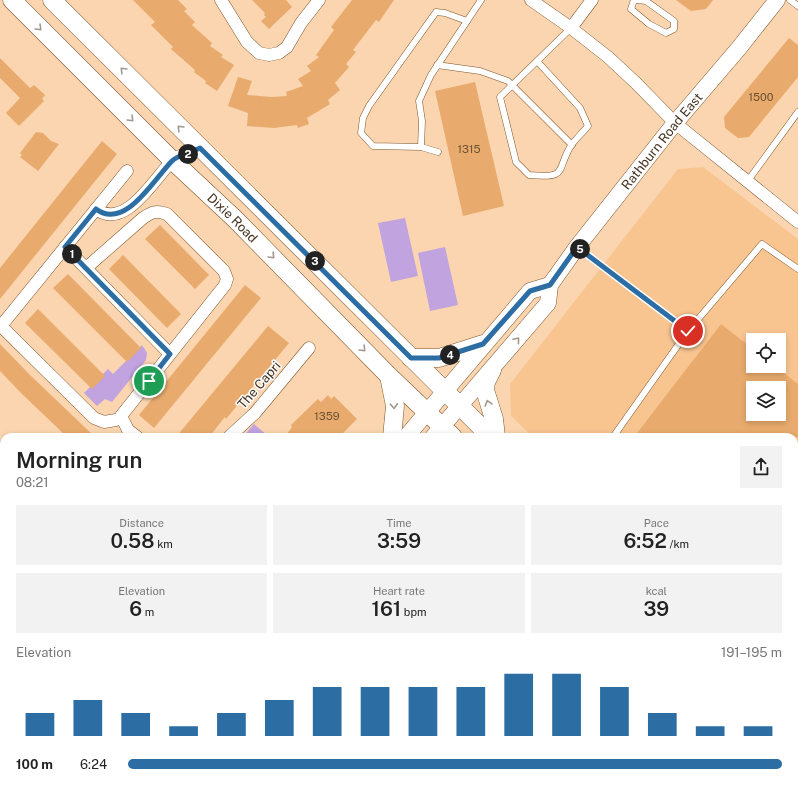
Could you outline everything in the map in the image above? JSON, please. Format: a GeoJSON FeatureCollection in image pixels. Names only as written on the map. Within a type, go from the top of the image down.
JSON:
{"type":"FeatureCollection","features":[{"type":"Feature","properties":{"kind":"main road","name":"Dixie Road"},"geometry":{"type":"LineString","coordinates":[[12,0],[168,166],[235,218],[389,376],[428,411],[442,433]]}},
{"type":"Feature","properties":{"kind":"main road","name":"Dixie Road"},"geometry":{"type":"LineString","coordinates":[[52,0],[487,433]]}},
{"type":"Feature","properties":{"kind":"main road"},"geometry":{"type":"LineString","coordinates":[[411,358],[439,358],[483,344]]}},
{"type":"Feature","properties":{"kind":"main road"},"geometry":{"type":"LineString","coordinates":[[492,370],[486,382],[485,390],[494,419],[496,433]]}},
{"type":"Feature","properties":{"kind":"main road"},"geometry":{"type":"LineString","coordinates":[[389,376],[395,406],[392,433]]}},
{"type":"Feature","properties":{"kind":"street"},"geometry":{"type":"LineString","coordinates":[[221,0],[250,46],[260,53],[269,55],[279,53],[287,46],[301,23],[319,0]]}},
{"type":"Feature","properties":{"kind":"street"},"geometry":{"type":"LineString","coordinates":[[531,0],[571,28],[636,83],[674,123],[798,222]]}},
{"type":"Feature","properties":{"kind":"street"},"geometry":{"type":"LineString","coordinates":[[571,28],[592,0]]}},
{"type":"Feature","properties":{"kind":"street","name":"Rathburn Road East"},"geometry":{"type":"LineString","coordinates":[[444,433],[461,406],[548,303],[550,285],[577,247],[674,123],[739,48],[777,0]]}},
{"type":"Feature","properties":{"kind":"street"},"geometry":{"type":"LineString","coordinates":[[96,209],[103,214],[114,215],[124,212],[168,166],[200,148]]}},
{"type":"Feature","properties":{"kind":"street"},"geometry":{"type":"LineString","coordinates":[[86,268],[143,218],[152,212],[158,211],[167,214],[224,271],[227,279],[225,285],[118,418],[104,422],[94,418],[1,325],[127,171]]}},
{"type":"Feature","properties":{"kind":"street"},"geometry":{"type":"LineString","coordinates":[[65,247],[170,354]]}},
{"type":"Feature","properties":{"kind":"street"},"geometry":{"type":"LineString","coordinates":[[409,433],[483,344],[530,291],[550,285]]}},
{"type":"Feature","properties":{"kind":"street","name":"The Capri"},"geometry":{"type":"LineString","coordinates":[[232,433],[255,413],[309,348]]}},
{"type":"Feature","properties":{"kind":"street"},"geometry":{"type":"LineString","coordinates":[[118,418],[132,433]]}},
{"type":"Feature","properties":{"kind":"lane"},"geometry":{"type":"LineString","coordinates":[[421,147],[422,121],[419,101],[437,65],[481,0]]}},
{"type":"Feature","properties":{"kind":"lane"},"geometry":{"type":"LineString","coordinates":[[635,0],[646,1],[674,21],[674,29],[666,34],[649,24],[632,10],[635,0]]}},
{"type":"Feature","properties":{"kind":"lane"},"geometry":{"type":"LineString","coordinates":[[790,0],[798,6]]}},
{"type":"Feature","properties":{"kind":"lane"},"geometry":{"type":"LineString","coordinates":[[438,152],[421,147],[373,146],[361,133],[363,118],[369,106],[436,12],[445,13],[467,21]]}},
{"type":"Feature","properties":{"kind":"lane"},"geometry":{"type":"LineString","coordinates":[[537,61],[580,108],[588,126],[572,145],[561,170],[550,177],[529,175],[516,162],[500,97],[512,84],[571,28]]}},
{"type":"Feature","properties":{"kind":"lane"},"geometry":{"type":"LineString","coordinates":[[437,65],[480,70],[508,81],[572,145]]}},
{"type":"Feature","properties":{"kind":"lane"},"geometry":{"type":"LineString","coordinates":[[747,182],[798,112]]}},
{"type":"Feature","properties":{"kind":"lane"},"geometry":{"type":"LineString","coordinates":[[616,433],[688,331],[762,244],[798,269]]}},
{"type":"Feature","properties":{"kind":"lane"},"geometry":{"type":"LineString","coordinates":[[577,247],[688,331]]}},
{"type":"Feature","properties":{"kind":"shaded area"},"geometry":{"type":"Polygon","coordinates":[[[703,167],[798,239],[798,433],[529,433],[511,416],[510,384],[678,169],[703,167]]]}},
{"type":"Feature","properties":{"kind":"shaded area"},"geometry":{"type":"Polygon","coordinates":[[[405,218],[418,276],[391,282],[378,223],[405,218]]]}},
{"type":"Feature","properties":{"kind":"shaded area"},"geometry":{"type":"Polygon","coordinates":[[[445,247],[458,305],[430,311],[418,253],[445,247]]]}},
{"type":"Feature","properties":{"kind":"shaded area"},"geometry":{"type":"Polygon","coordinates":[[[142,345],[147,353],[146,360],[112,402],[105,399],[97,406],[84,393],[108,369],[113,374],[142,345]]]}},
{"type":"Feature","properties":{"kind":"shaded area"},"geometry":{"type":"Polygon","coordinates":[[[254,424],[264,433],[246,433],[254,424]]]}},
{"type":"Feature","properties":{"kind":"building"},"geometry":{"type":"Polygon","coordinates":[[[133,0],[178,0],[187,9],[184,11],[195,22],[192,25],[212,43],[210,46],[223,55],[221,57],[234,65],[217,91],[205,83],[206,81],[194,72],[195,70],[171,49],[173,47],[151,25],[155,22],[133,0]]]}},
{"type":"Feature","properties":{"kind":"building"},"geometry":{"type":"Polygon","coordinates":[[[252,0],[286,0],[292,7],[269,29],[261,21],[266,17],[264,15],[265,13],[252,0]]]}},
{"type":"Feature","properties":{"kind":"building"},"geometry":{"type":"Polygon","coordinates":[[[352,0],[394,0],[379,22],[376,20],[353,50],[356,52],[346,64],[349,67],[335,83],[340,90],[328,100],[330,104],[307,118],[309,124],[298,128],[297,125],[274,128],[247,126],[248,113],[228,106],[238,77],[252,81],[247,95],[272,97],[287,96],[286,92],[303,86],[298,79],[311,71],[307,66],[319,57],[316,55],[334,30],[331,27],[352,0]]]}},
{"type":"Feature","properties":{"kind":"building"},"geometry":{"type":"Polygon","coordinates":[[[676,0],[713,0],[706,9],[691,11],[676,0]]]}},
{"type":"Feature","properties":{"kind":"building"},"geometry":{"type":"Polygon","coordinates":[[[789,38],[798,45],[798,77],[749,137],[738,138],[725,128],[724,117],[789,38]]]}},
{"type":"Feature","properties":{"kind":"building"},"geometry":{"type":"Polygon","coordinates":[[[0,58],[30,88],[34,85],[45,95],[42,99],[44,101],[19,126],[6,113],[20,98],[0,78],[0,58]]]}},
{"type":"Feature","properties":{"kind":"building"},"geometry":{"type":"Polygon","coordinates":[[[475,82],[504,206],[463,216],[435,91],[475,82]]]}},
{"type":"Feature","properties":{"kind":"building"},"geometry":{"type":"Polygon","coordinates":[[[36,132],[43,133],[51,141],[59,144],[38,171],[20,157],[22,155],[20,153],[36,132]]]}},
{"type":"Feature","properties":{"kind":"building"},"geometry":{"type":"Polygon","coordinates":[[[102,141],[117,154],[0,299],[0,268],[102,141]]]}},
{"type":"Feature","properties":{"kind":"building"},"geometry":{"type":"Polygon","coordinates":[[[160,225],[209,275],[195,289],[145,239],[160,225]]]}},
{"type":"Feature","properties":{"kind":"building"},"geometry":{"type":"Polygon","coordinates":[[[123,255],[181,314],[167,328],[109,269],[123,255]]]}},
{"type":"Feature","properties":{"kind":"building"},"geometry":{"type":"Polygon","coordinates":[[[68,274],[141,348],[127,362],[53,288],[68,274]]]}},
{"type":"Feature","properties":{"kind":"building"},"geometry":{"type":"Polygon","coordinates":[[[245,285],[261,298],[154,428],[139,415],[245,285]]]}},
{"type":"Feature","properties":{"kind":"building"},"geometry":{"type":"Polygon","coordinates":[[[38,309],[105,376],[92,389],[25,323],[38,309]]]}},
{"type":"Feature","properties":{"kind":"building"},"geometry":{"type":"Polygon","coordinates":[[[721,324],[746,344],[746,373],[784,373],[798,384],[798,433],[637,433],[721,324]]]}},
{"type":"Feature","properties":{"kind":"building"},"geometry":{"type":"Polygon","coordinates":[[[268,326],[289,343],[226,419],[225,417],[212,433],[179,433],[268,326]]]}},
{"type":"Feature","properties":{"kind":"building"},"geometry":{"type":"Polygon","coordinates":[[[0,344],[91,433],[63,433],[0,371],[0,344]]]}},
{"type":"Feature","properties":{"kind":"building"},"geometry":{"type":"Polygon","coordinates":[[[328,395],[331,399],[334,396],[357,419],[343,433],[288,433],[292,427],[291,425],[318,399],[321,402],[328,395]]]}},
{"type":"Feature","properties":{"kind":"route"},"geometry":{"type":"LineString","coordinates":[[149,381],[170,354],[65,247],[96,209],[103,214],[114,215],[124,212],[173,161],[200,148],[241,187],[411,358],[439,358],[483,344],[530,291],[550,285],[577,247],[688,331]]}}]}
